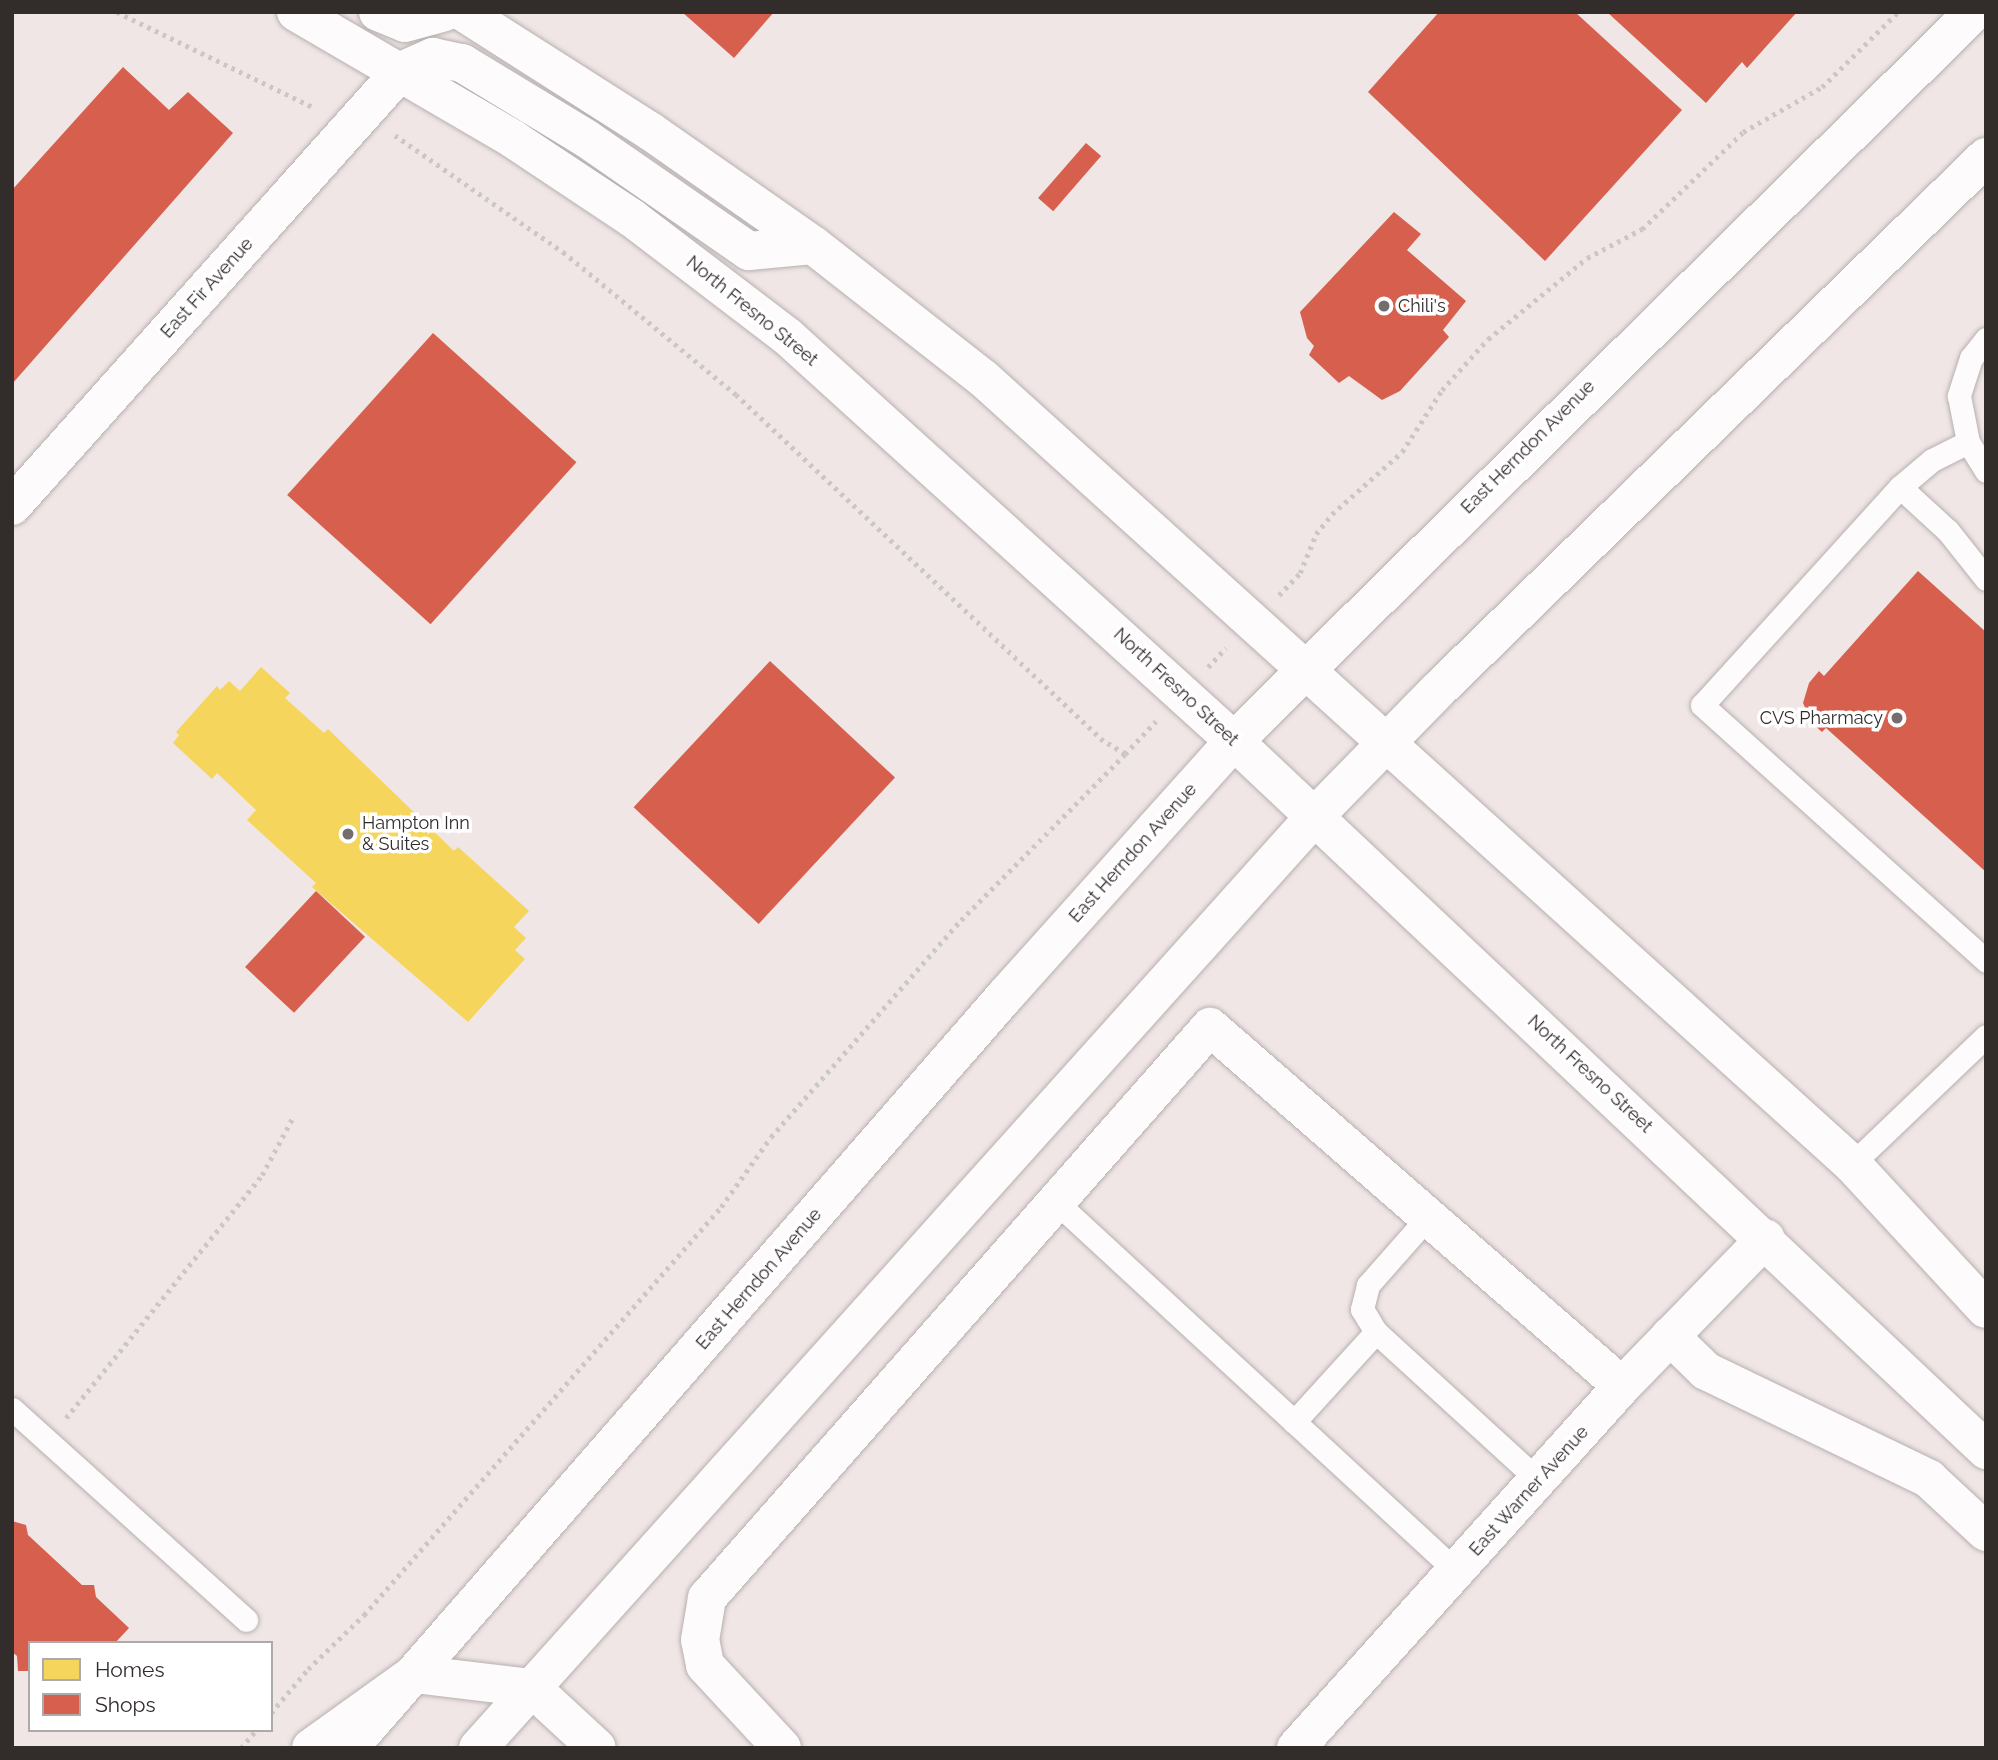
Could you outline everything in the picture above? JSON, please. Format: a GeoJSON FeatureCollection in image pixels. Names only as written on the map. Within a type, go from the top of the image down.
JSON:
{"type":"FeatureCollection","features":[{"type":"Feature","properties":{"kind":"main road","name":"North Fresno Street"},"geometry":{"type":"LineString","coordinates":[[296,12],[401,71],[632,218],[788,337],[1183,693],[1766,1238],[1986,1450]]}},
{"type":"Feature","properties":{"kind":"main road"},"geometry":{"type":"LineString","coordinates":[[378,12],[405,23],[445,12]]}},
{"type":"Feature","properties":{"kind":"main road"},"geometry":{"type":"LineString","coordinates":[[463,12],[650,131],[813,245],[984,379],[1853,1164],[1986,1309]]}},
{"type":"Feature","properties":{"kind":"main road","name":"East Herndon Avenue"},"geometry":{"type":"LineString","coordinates":[[349,1748],[1005,996],[1234,741],[1974,12]]}},
{"type":"Feature","properties":{"kind":"main road"},"geometry":{"type":"LineString","coordinates":[[401,71],[433,57],[462,63],[587,139],[748,251],[813,245]]}},
{"type":"Feature","properties":{"kind":"main road","name":"East Fir Avenue"},"geometry":{"type":"LineString","coordinates":[[12,506],[401,71]]}},
{"type":"Feature","properties":{"kind":"main road"},"geometry":{"type":"LineString","coordinates":[[478,1748],[1315,816],[1385,742],[1986,157]]}},
{"type":"Feature","properties":{"kind":"main road"},"geometry":{"type":"LineString","coordinates":[[782,1748],[705,1665],[700,1618],[707,1598],[1210,1027],[1622,1386]]}},
{"type":"Feature","properties":{"kind":"main road","name":"East Warner Avenue"},"geometry":{"type":"LineString","coordinates":[[1296,1748],[1622,1386],[1766,1238]]}},
{"type":"Feature","properties":{"kind":"main road"},"geometry":{"type":"LineString","coordinates":[[1670,1336],[1706,1371],[1928,1479],[1986,1532]]}},
{"type":"Feature","properties":{"kind":"main road"},"geometry":{"type":"LineString","coordinates":[[311,1748],[414,1674],[532,1688],[597,1748]]}},
{"type":"Feature","properties":{"kind":"lane"},"geometry":{"type":"LineString","coordinates":[[1986,339],[1971,358],[1959,396],[1968,442],[1986,471]]}},
{"type":"Feature","properties":{"kind":"lane"},"geometry":{"type":"LineString","coordinates":[[1968,442],[1932,460],[1900,487],[1702,705],[1986,961]]}},
{"type":"Feature","properties":{"kind":"lane"},"geometry":{"type":"LineString","coordinates":[[1900,487],[1948,531],[1986,579]]}},
{"type":"Feature","properties":{"kind":"lane"},"geometry":{"type":"LineString","coordinates":[[1853,1164],[1986,1035]]}},
{"type":"Feature","properties":{"kind":"lane"},"geometry":{"type":"LineString","coordinates":[[1055,1201],[1457,1572]]}},
{"type":"Feature","properties":{"kind":"lane"},"geometry":{"type":"LineString","coordinates":[[1428,1217],[1368,1285],[1362,1308],[1376,1332],[1538,1480]]}},
{"type":"Feature","properties":{"kind":"lane"},"geometry":{"type":"LineString","coordinates":[[1294,1422],[1376,1332]]}},
{"type":"Feature","properties":{"kind":"lane"},"geometry":{"type":"LineString","coordinates":[[12,1409],[246,1620]]}},
{"type":"Feature","properties":{"kind":"path"},"geometry":{"type":"LineString","coordinates":[[117,12],[297,102]]}},
{"type":"Feature","properties":{"kind":"path"},"geometry":{"type":"LineString","coordinates":[[273,1711],[308,1668],[364,1615],[721,1207],[771,1137],[961,920],[1105,769],[1125,754],[1300,573],[1316,534],[1332,514],[1402,452],[1441,390],[1488,340],[1587,258],[1642,229],[1743,132],[1822,88],[1898,12]]}},
{"type":"Feature","properties":{"kind":"path"},"geometry":{"type":"LineString","coordinates":[[404,139],[565,254],[736,395],[1103,741],[1125,754]]}},
{"type":"Feature","properties":{"kind":"path"},"geometry":{"type":"LineString","coordinates":[[48,1441],[262,1175],[292,1119]]}},
{"type":"Feature","properties":{"kind":"path"},"geometry":{"type":"LineString","coordinates":[[240,1748],[254,1732]]}},
{"type":"Feature","properties":{"kind":"building: Homes","name":"Hampton Inn & Suites"},"geometry":{"type":"Polygon","coordinates":[[[261,667],[290,693],[285,698],[324,733],[328,729],[454,851],[458,847],[529,911],[514,927],[526,938],[515,950],[525,959],[468,1022],[312,887],[316,883],[247,820],[256,810],[217,773],[212,779],[173,743],[179,735],[176,732],[217,686],[220,690],[229,681],[240,691],[261,667]]]}},
{"type":"Feature","properties":{"kind":"building: Shops"},"geometry":{"type":"Polygon","coordinates":[[[682,12],[774,12],[734,58],[682,12]]]}},
{"type":"Feature","properties":{"kind":"building: Shops"},"geometry":{"type":"Polygon","coordinates":[[[1439,12],[1575,12],[1682,110],[1545,261],[1368,92],[1439,12]]]}},
{"type":"Feature","properties":{"kind":"building: Shops"},"geometry":{"type":"Polygon","coordinates":[[[1607,12],[1797,12],[1747,68],[1742,62],[1706,103],[1607,12]]]}},
{"type":"Feature","properties":{"kind":"building: Shops"},"geometry":{"type":"Polygon","coordinates":[[[123,67],[169,110],[188,92],[233,133],[12,384],[12,190],[123,67]]]}},
{"type":"Feature","properties":{"kind":"building: Shops"},"geometry":{"type":"Polygon","coordinates":[[[1086,143],[1101,156],[1053,211],[1038,198],[1086,143]]]}},
{"type":"Feature","properties":{"kind":"building: Shops","name":"Chili's"},"geometry":{"type":"Polygon","coordinates":[[[1394,212],[1421,234],[1407,250],[1466,301],[1443,330],[1449,337],[1400,391],[1382,400],[1349,376],[1339,383],[1309,355],[1314,346],[1307,338],[1300,312],[1394,212]]]}},
{"type":"Feature","properties":{"kind":"building: Shops"},"geometry":{"type":"Polygon","coordinates":[[[433,333],[576,462],[431,624],[287,495],[433,333]]]}},
{"type":"Feature","properties":{"kind":"building: Shops","name":"CVS Pharmacy"},"geometry":{"type":"Polygon","coordinates":[[[1918,571],[1986,632],[1986,872],[1826,728],[1822,732],[1812,723],[1803,703],[1809,683],[1819,671],[1824,676],[1918,571]]]}},
{"type":"Feature","properties":{"kind":"building: Shops"},"geometry":{"type":"Polygon","coordinates":[[[770,661],[895,778],[759,924],[634,807],[770,661]]]}},
{"type":"Feature","properties":{"kind":"building: Shops"},"geometry":{"type":"Polygon","coordinates":[[[316,891],[365,937],[294,1013],[245,967],[316,891]]]}},
{"type":"Feature","properties":{"kind":"building: Shops"},"geometry":{"type":"Polygon","coordinates":[[[12,1521],[26,1525],[28,1535],[82,1585],[94,1585],[96,1597],[129,1628],[117,1641],[28,1641],[28,1671],[18,1671],[17,1656],[12,1652],[12,1521]]]}},
{"type":"Feature","properties":{"kind":"place","name":"Chili's"},"geometry":{"type":"Point","coordinates":[1384,306]}},
{"type":"Feature","properties":{"kind":"place","name":"CVS Pharmacy"},"geometry":{"type":"Point","coordinates":[1897,718]}},
{"type":"Feature","properties":{"kind":"place","name":"Hampton Inn & Suites"},"geometry":{"type":"Point","coordinates":[348,834]}}]}
